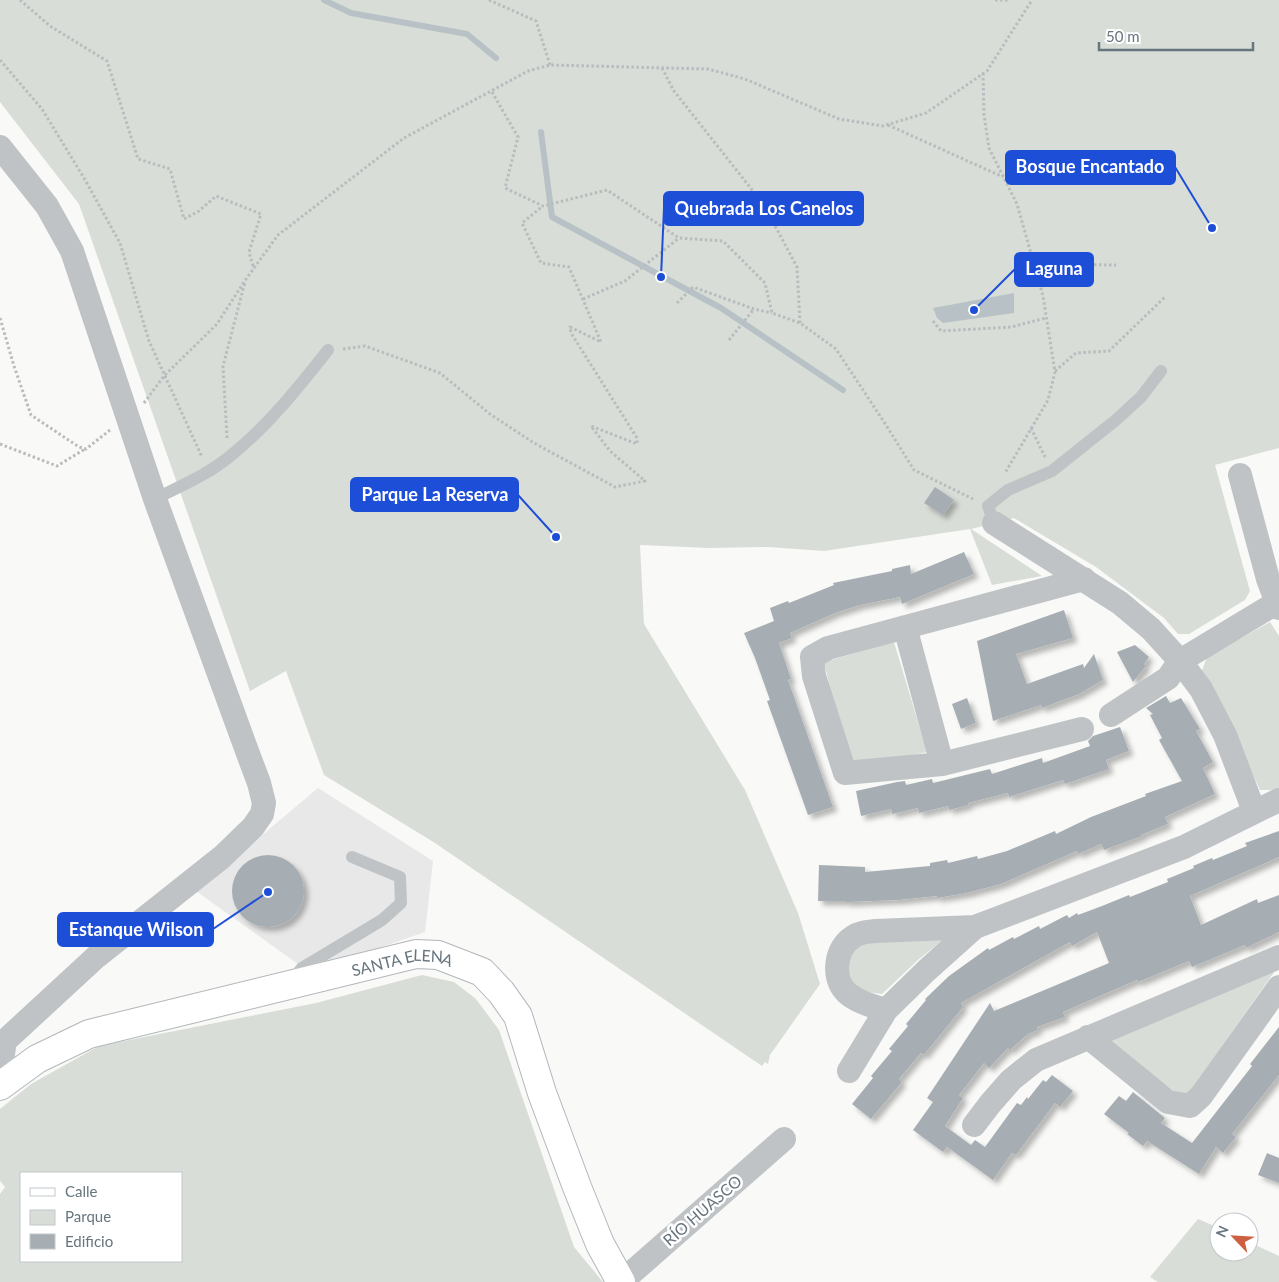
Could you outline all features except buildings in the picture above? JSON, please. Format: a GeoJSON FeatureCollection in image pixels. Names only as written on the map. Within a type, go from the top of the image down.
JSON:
{"type":"FeatureCollection","features":[{"type":"Feature","properties":{"kind":"street"},"geometry":{"type":"LineString","coordinates":[[0,147],[46,206],[72,251],[127,418],[259,783],[264,803],[262,814],[254,827],[222,857],[96,957],[5,1041],[0,1073]]}},
{"type":"Feature","properties":{"kind":"street"},"geometry":{"type":"LineString","coordinates":[[1111,715],[1168,678],[1180,661],[1278,605],[1268,579],[1240,475]]}},
{"type":"Feature","properties":{"kind":"street"},"geometry":{"type":"LineString","coordinates":[[991,515],[1126,608],[1152,629],[1201,689],[1225,735],[1254,812]]}},
{"type":"Feature","properties":{"kind":"street"},"geometry":{"type":"LineString","coordinates":[[1082,729],[942,764],[845,773],[814,676],[812,656],[828,648],[1084,579]]}},
{"type":"Feature","properties":{"kind":"street"},"geometry":{"type":"LineString","coordinates":[[905,627],[942,764]]}},
{"type":"Feature","properties":{"kind":"street"},"geometry":{"type":"LineString","coordinates":[[886,1010],[863,1003],[846,992],[840,984],[837,962],[842,948],[852,937],[863,932],[975,927],[1184,847],[1279,800]]}},
{"type":"Feature","properties":{"kind":"street"},"geometry":{"type":"LineString","coordinates":[[1254,812],[1279,809]]}},
{"type":"Feature","properties":{"kind":"street"},"geometry":{"type":"LineString","coordinates":[[849,1071],[886,1010],[975,927]]}},
{"type":"Feature","properties":{"kind":"street","name":"SANTA ELENA"},"geometry":{"type":"LineString","coordinates":[[0,1086],[37,1059],[89,1034],[416,954],[438,955],[482,972],[501,992],[518,1016],[542,1093],[581,1195],[600,1244],[621,1282]]}},
{"type":"Feature","properties":{"kind":"street"},"geometry":{"type":"LineString","coordinates":[[974,1125],[1011,1080],[1036,1060],[1279,957]]}},
{"type":"Feature","properties":{"kind":"street"},"geometry":{"type":"LineString","coordinates":[[1088,1037],[1168,1102],[1190,1106],[1201,1096],[1279,987]]}},
{"type":"Feature","properties":{"kind":"street","name":"RÍO HUASCO"},"geometry":{"type":"LineString","coordinates":[[621,1282],[784,1139]]}},
{"type":"Feature","properties":{"kind":"lane"},"geometry":{"type":"LineString","coordinates":[[155,498],[209,471],[228,458],[268,421],[328,350]]}},
{"type":"Feature","properties":{"kind":"lane"},"geometry":{"type":"LineString","coordinates":[[991,515],[1008,490],[1052,472],[1116,420],[1141,397],[1161,371]]}},
{"type":"Feature","properties":{"kind":"lane"},"geometry":{"type":"LineString","coordinates":[[286,986],[302,968],[382,920],[400,903],[400,877],[352,857]]}},
{"type":"Feature","properties":{"kind":"path"},"geometry":{"type":"LineString","coordinates":[[20,0],[50,26],[107,61],[138,159],[170,169],[184,219],[199,211],[216,196],[261,214],[249,252],[254,270]]}},
{"type":"Feature","properties":{"kind":"path"},"geometry":{"type":"LineString","coordinates":[[489,0],[536,21],[550,65]]}},
{"type":"Feature","properties":{"kind":"path"},"geometry":{"type":"LineString","coordinates":[[995,0],[1010,0]]}},
{"type":"Feature","properties":{"kind":"path"},"geometry":{"type":"LineString","coordinates":[[164,376],[217,324],[246,279],[278,235],[404,138],[528,72],[550,65],[708,69],[745,80],[838,119],[883,126],[926,113],[987,70],[1032,0]]}},
{"type":"Feature","properties":{"kind":"path"},"geometry":{"type":"LineString","coordinates":[[0,60],[42,109],[84,178],[120,243],[148,341],[209,471]]}},
{"type":"Feature","properties":{"kind":"path"},"geometry":{"type":"LineString","coordinates":[[662,68],[674,91],[764,205],[797,267],[800,323]]}},
{"type":"Feature","properties":{"kind":"path"},"geometry":{"type":"LineString","coordinates":[[983,73],[984,115],[989,148],[1017,204],[1043,296],[1055,372],[1048,400],[1005,474]]}},
{"type":"Feature","properties":{"kind":"path"},"geometry":{"type":"LineString","coordinates":[[492,92],[518,137],[505,188],[543,206]]}},
{"type":"Feature","properties":{"kind":"path"},"geometry":{"type":"LineString","coordinates":[[887,124],[1004,177]]}},
{"type":"Feature","properties":{"kind":"path"},"geometry":{"type":"LineString","coordinates":[[328,350],[365,346],[440,373],[490,414],[534,443],[615,487],[645,481],[610,450],[591,426],[637,444],[637,438],[571,333],[570,327],[601,342],[569,268],[541,262],[522,223],[543,206],[608,190],[679,238],[723,241],[765,283],[772,313]]}},
{"type":"Feature","properties":{"kind":"path"},"geometry":{"type":"LineString","coordinates":[[583,299],[625,281],[679,238]]}},
{"type":"Feature","properties":{"kind":"path"},"geometry":{"type":"LineString","coordinates":[[1034,264],[1116,265]]}},
{"type":"Feature","properties":{"kind":"path"},"geometry":{"type":"LineString","coordinates":[[228,458],[223,366],[246,279]]}},
{"type":"Feature","properties":{"kind":"path"},"geometry":{"type":"LineString","coordinates":[[677,303],[693,287],[800,323],[836,349],[914,470],[991,515]]}},
{"type":"Feature","properties":{"kind":"path"},"geometry":{"type":"LineString","coordinates":[[1055,372],[1076,353],[1109,351],[1166,296]]}},
{"type":"Feature","properties":{"kind":"path"},"geometry":{"type":"LineString","coordinates":[[729,340],[754,309]]}},
{"type":"Feature","properties":{"kind":"path"},"geometry":{"type":"LineString","coordinates":[[0,318],[31,415],[79,447],[86,449]]}},
{"type":"Feature","properties":{"kind":"path"},"geometry":{"type":"LineString","coordinates":[[933,321],[941,331],[1012,327],[1046,318]]}},
{"type":"Feature","properties":{"kind":"path"},"geometry":{"type":"LineString","coordinates":[[0,444],[57,466],[86,449],[127,418]]}},
{"type":"Feature","properties":{"kind":"path"},"geometry":{"type":"LineString","coordinates":[[1031,428],[1052,472]]}},
{"type":"Feature","properties":{"kind":"shaded area"},"geometry":{"type":"Polygon","coordinates":[[[1014,293],[1014,313],[943,323],[937,318],[933,308],[1014,293]]]}},
{"type":"Feature","properties":{"kind":"shaded area"},"geometry":{"type":"Polygon","coordinates":[[[318,788],[433,861],[425,932],[309,972],[196,891],[318,788]]]}},
{"type":"Feature","properties":{"kind":"green space"},"geometry":{"type":"Polygon","coordinates":[[[0,0],[1279,0],[1279,448],[1215,465],[1250,591],[1245,600],[1189,634],[1178,634],[1164,618],[1096,567],[1014,518],[971,529],[1042,576],[992,585],[970,529],[824,551],[768,547],[709,548],[640,545],[644,624],[745,790],[798,913],[820,984],[770,1055],[768,1064],[765,1062],[762,1066],[435,843],[324,775],[286,671],[250,691],[79,204],[0,102],[0,0]]]}},
{"type":"Feature","properties":{"kind":"green space"},"geometry":{"type":"Polygon","coordinates":[[[1270,622],[1279,636],[1279,788],[1276,790],[1260,790],[1230,725],[1201,673],[1207,657],[1270,622]]]}},
{"type":"Feature","properties":{"kind":"green space"},"geometry":{"type":"Polygon","coordinates":[[[894,642],[927,752],[858,766],[846,754],[824,662],[894,642]]]}},
{"type":"Feature","properties":{"kind":"green space"},"geometry":{"type":"Polygon","coordinates":[[[949,935],[919,959],[882,994],[861,991],[849,979],[847,958],[863,941],[949,935]]]}},
{"type":"Feature","properties":{"kind":"green space"},"geometry":{"type":"Polygon","coordinates":[[[1277,968],[1185,1099],[1106,1041],[1277,968]]]}},
{"type":"Feature","properties":{"kind":"green space"},"geometry":{"type":"Polygon","coordinates":[[[422,975],[454,982],[476,999],[499,1030],[574,1247],[603,1282],[0,1282],[0,1194],[5,1187],[0,1181],[0,1109],[31,1084],[99,1046],[316,1003],[422,975]]]}},
{"type":"Feature","properties":{"kind":"green space"},"geometry":{"type":"Polygon","coordinates":[[[1198,1219],[1209,1224],[1209,1262],[1259,1262],[1259,1247],[1279,1256],[1279,1282],[1158,1282],[1150,1277],[1198,1219]]]}},
{"type":"Feature","properties":{"kind":"waterway"},"geometry":{"type":"LineString","coordinates":[[324,0],[351,13],[467,34],[496,58]]}},
{"type":"Feature","properties":{"kind":"waterway"},"geometry":{"type":"LineString","coordinates":[[541,132],[552,217],[721,308],[843,390]]}},
{"type":"Feature","properties":{"kind":"place","name":"Bosque Encantado"},"geometry":{"type":"Point","coordinates":[1212,228]}},
{"type":"Feature","properties":{"kind":"place","name":"Quebrada Los Canelos"},"geometry":{"type":"Point","coordinates":[661,277]}},
{"type":"Feature","properties":{"kind":"place","name":"Laguna"},"geometry":{"type":"Point","coordinates":[974,310]}},
{"type":"Feature","properties":{"kind":"place","name":"Parque La Reserva"},"geometry":{"type":"Point","coordinates":[556,537]}},
{"type":"Feature","properties":{"kind":"place","name":"Estanque Wilson"},"geometry":{"type":"Point","coordinates":[268,892]}}]}
